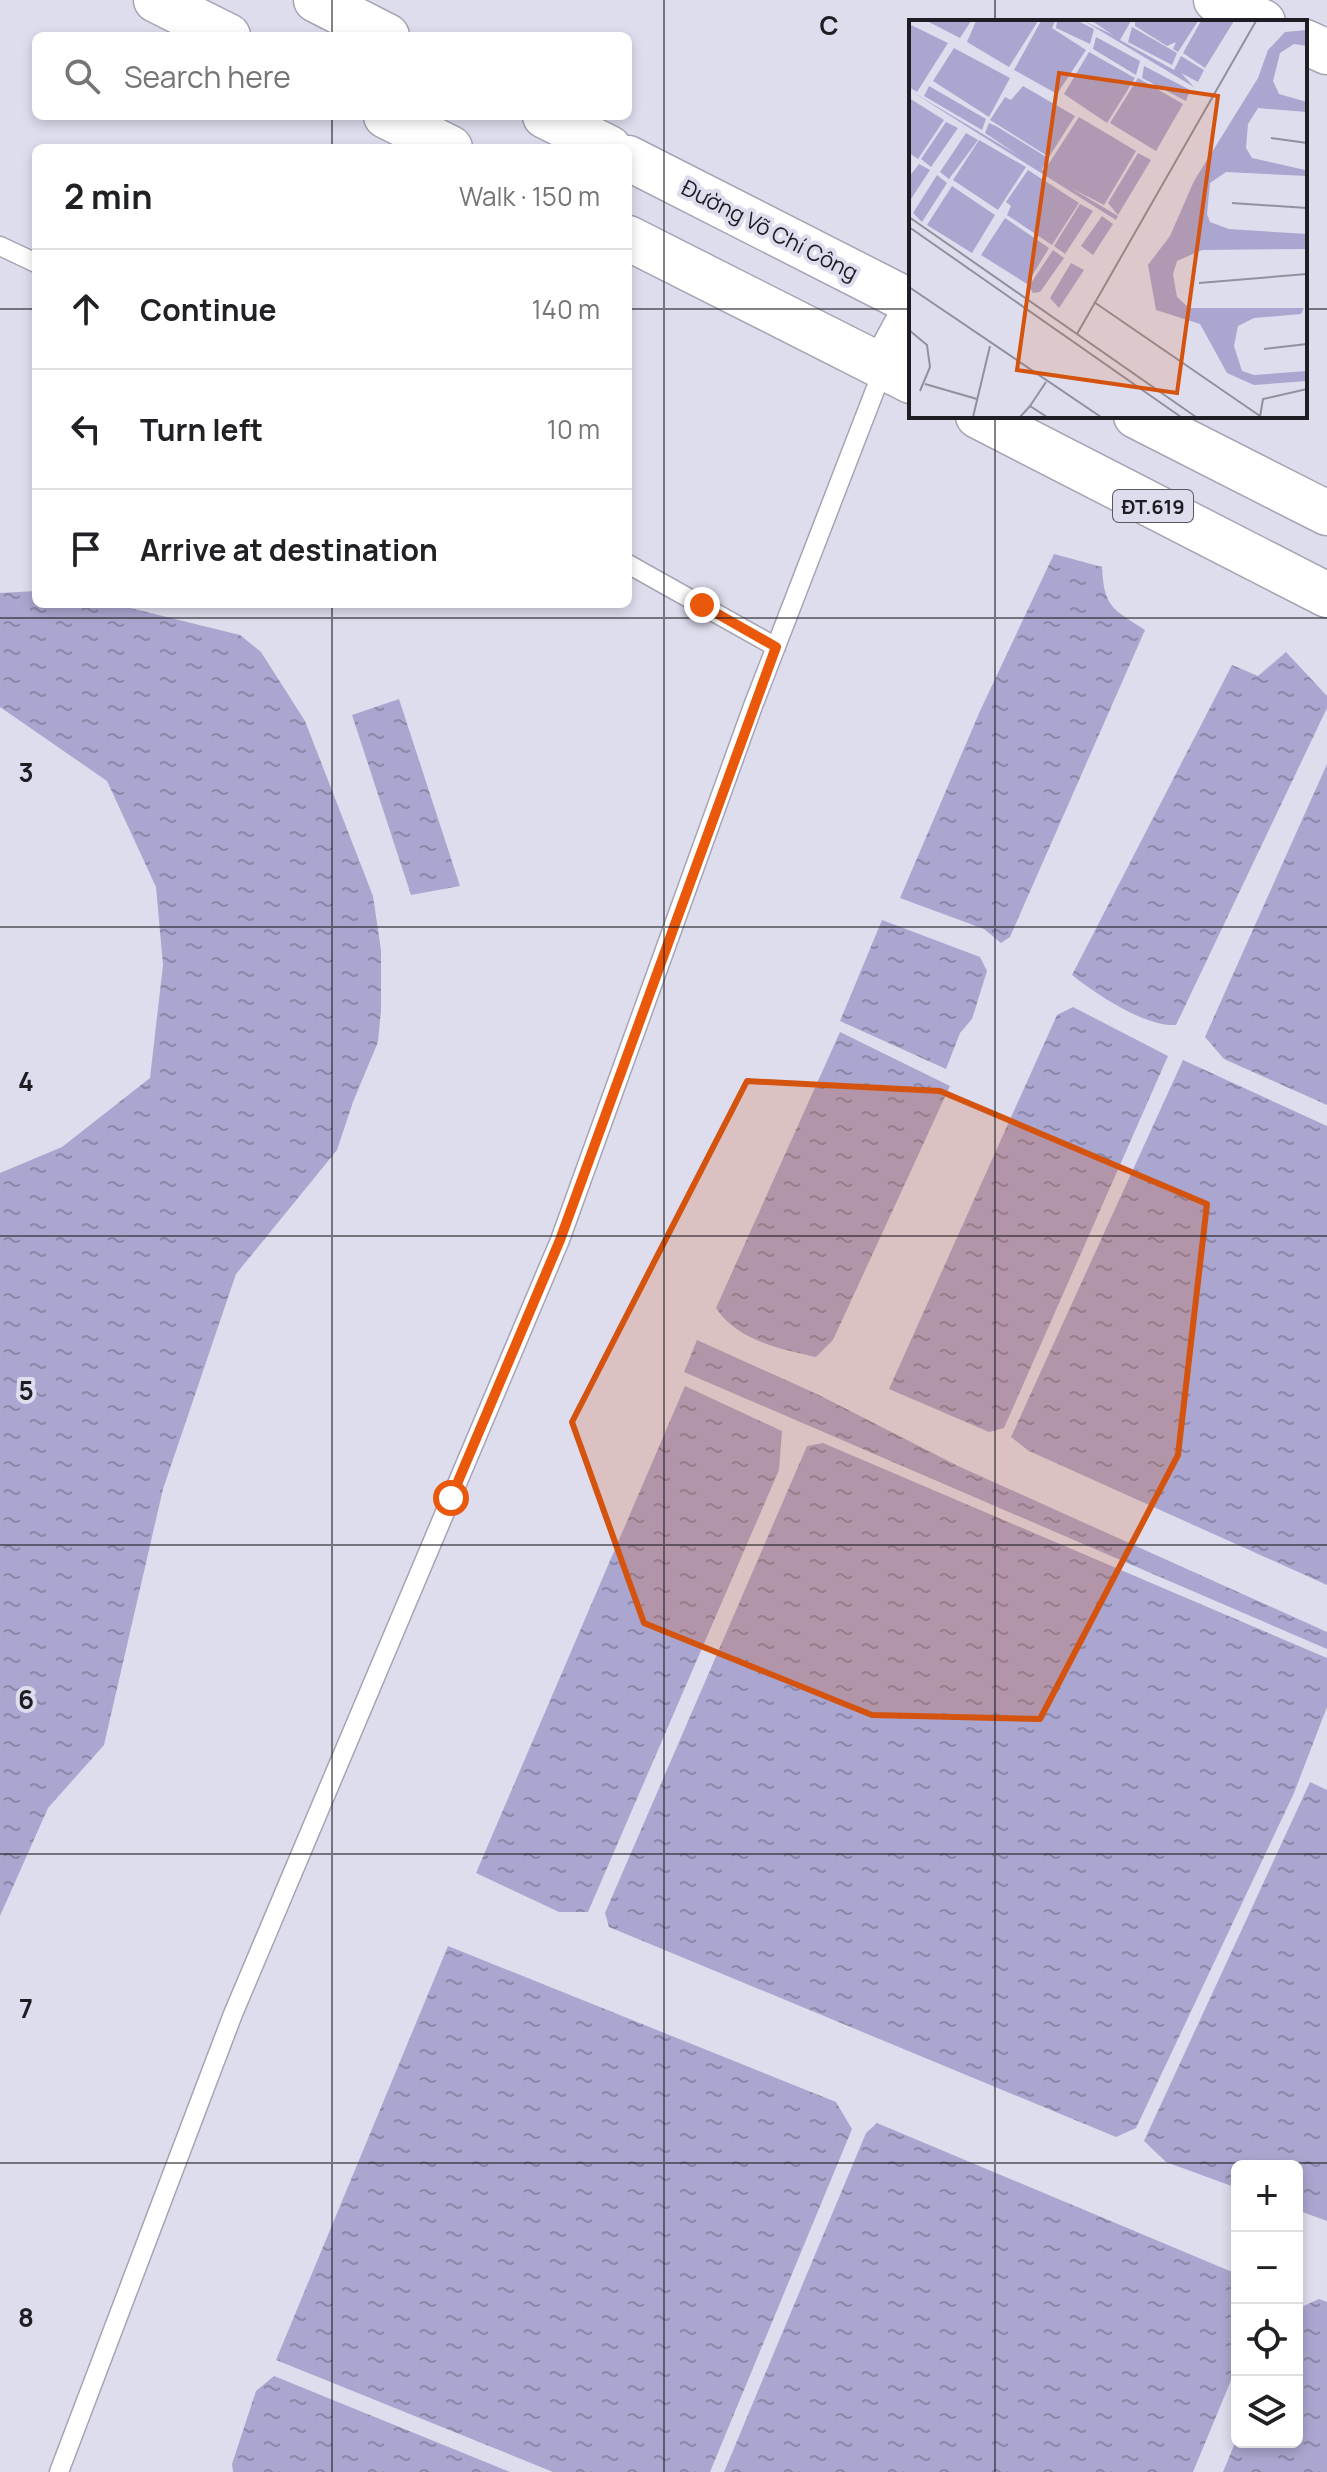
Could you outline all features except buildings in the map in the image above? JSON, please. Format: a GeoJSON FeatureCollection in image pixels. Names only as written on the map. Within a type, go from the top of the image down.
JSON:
{"type":"FeatureCollection","features":[{"type":"Feature","properties":{"kind":"main road"},"geometry":{"type":"LineString","coordinates":[[156,0],[220,32]]}},
{"type":"Feature","properties":{"kind":"main road"},"geometry":{"type":"LineString","coordinates":[[316,0],[379,32]]}},
{"type":"Feature","properties":{"kind":"main road"},"geometry":{"type":"LineString","coordinates":[[1216,0],[1259,20]]}},
{"type":"Feature","properties":{"kind":"main road"},"geometry":{"type":"LineString","coordinates":[[1307,43],[1327,52]]}},
{"type":"Feature","properties":{"kind":"main road"},"geometry":{"type":"LineString","coordinates":[[394,120],[442,144]]}},
{"type":"Feature","properties":{"kind":"main road"},"geometry":{"type":"LineString","coordinates":[[553,120],[601,144]]}},
{"type":"Feature","properties":{"kind":"main road","name":"Đường Võ Chí Công"},"geometry":{"type":"LineString","coordinates":[[632,160],[909,301]]}},
{"type":"Feature","properties":{"kind":"main road"},"geometry":{"type":"LineString","coordinates":[[632,240],[898,374],[909,326]]}},
{"type":"Feature","properties":{"kind":"main road","name":"ĐT.619"},"geometry":{"type":"LineString","coordinates":[[982,418],[1327,595]]}},
{"type":"Feature","properties":{"kind":"main road"},"geometry":{"type":"LineString","coordinates":[[1140,418],[1327,513]]}},
{"type":"Feature","properties":{"kind":"lane"},"geometry":{"type":"LineString","coordinates":[[0,246],[32,261]]}},
{"type":"Feature","properties":{"kind":"lane"},"geometry":{"type":"LineString","coordinates":[[59,2472],[233,2014],[560,1240],[776,647],[898,374]]}},
{"type":"Feature","properties":{"kind":"lane"},"geometry":{"type":"LineString","coordinates":[[632,566],[776,647]]}},
{"type":"Feature","properties":{"kind":"highlighted area"},"geometry":{"type":"Polygon","coordinates":[[[747,1081],[940,1091],[1207,1204],[1178,1455],[1040,1719],[872,1715],[644,1623],[572,1422],[747,1081]]]}},
{"type":"Feature","properties":{"kind":"water"},"geometry":{"type":"Polygon","coordinates":[[[1054,554],[1102,567],[1105,591],[1112,606],[1145,630],[1010,937],[1001,943],[984,929],[900,898],[980,711],[1054,554]]]}},
{"type":"Feature","properties":{"kind":"water"},"geometry":{"type":"Polygon","coordinates":[[[32,591],[32,608],[130,608],[240,635],[261,652],[305,721],[373,896],[381,950],[381,1010],[378,1042],[337,1150],[236,1274],[163,1489],[104,1745],[48,1808],[0,1916],[0,1173],[62,1147],[150,1078],[163,965],[156,887],[107,781],[0,707],[0,593],[32,591]]]}},
{"type":"Feature","properties":{"kind":"water"},"geometry":{"type":"Polygon","coordinates":[[[1286,652],[1327,696],[1327,708],[1176,1025],[1150,1021],[1107,1000],[1072,975],[1232,665],[1258,676],[1286,652]]]}},
{"type":"Feature","properties":{"kind":"water"},"geometry":{"type":"Polygon","coordinates":[[[399,699],[460,886],[411,895],[352,715],[399,699]]]}},
{"type":"Feature","properties":{"kind":"water"},"geometry":{"type":"Polygon","coordinates":[[[1327,764],[1327,1105],[1224,1059],[1205,1037],[1327,764]]]}},
{"type":"Feature","properties":{"kind":"water"},"geometry":{"type":"Polygon","coordinates":[[[882,920],[980,957],[987,971],[972,1019],[960,1033],[946,1069],[840,1021],[882,920]]]}},
{"type":"Feature","properties":{"kind":"water"},"geometry":{"type":"Polygon","coordinates":[[[1073,1007],[1168,1056],[1004,1428],[989,1432],[889,1389],[1057,1015],[1073,1007]]]}},
{"type":"Feature","properties":{"kind":"water"},"geometry":{"type":"Polygon","coordinates":[[[840,1032],[950,1086],[833,1340],[816,1357],[760,1342],[735,1328],[716,1308],[840,1032]]]}},
{"type":"Feature","properties":{"kind":"water"},"geometry":{"type":"Polygon","coordinates":[[[1183,1060],[1327,1126],[1327,1585],[1029,1451],[1011,1437],[1183,1060]]]}},
{"type":"Feature","properties":{"kind":"water"},"geometry":{"type":"Polygon","coordinates":[[[697,1340],[817,1394],[958,1466],[1327,1632],[1327,1649],[684,1372],[697,1340]]]}},
{"type":"Feature","properties":{"kind":"water"},"geometry":{"type":"Polygon","coordinates":[[[685,1386],[782,1431],[779,1470],[588,1912],[559,1912],[476,1873],[685,1386]]]}},
{"type":"Feature","properties":{"kind":"water"},"geometry":{"type":"Polygon","coordinates":[[[823,1443],[1327,1658],[1327,1707],[1294,1793],[1136,2128],[1116,2137],[609,1927],[605,1913],[807,1446],[823,1443]]]}},
{"type":"Feature","properties":{"kind":"water"},"geometry":{"type":"Polygon","coordinates":[[[1310,1782],[1327,1790],[1327,2221],[1303,2212],[1303,2160],[1231,2160],[1231,2186],[1166,2162],[1144,2141],[1310,1782]]]}},
{"type":"Feature","properties":{"kind":"water"},"geometry":{"type":"Polygon","coordinates":[[[448,1946],[836,2102],[852,2129],[710,2472],[553,2472],[276,2360],[448,1946]]]}},
{"type":"Feature","properties":{"kind":"water"},"geometry":{"type":"Polygon","coordinates":[[[877,2123],[1231,2271],[1231,2380],[1193,2472],[724,2472],[866,2133],[877,2123]]]}},
{"type":"Feature","properties":{"kind":"water"},"geometry":{"type":"Polygon","coordinates":[[[1319,2299],[1327,2302],[1327,2472],[1223,2472],[1233,2448],[1303,2448],[1303,2306],[1319,2299]]]}},
{"type":"Feature","properties":{"kind":"water"},"geometry":{"type":"Polygon","coordinates":[[[274,2376],[510,2472],[233,2472],[232,2464],[256,2391],[274,2376]]]}},
{"type":"Feature","properties":{"kind":"route"},"geometry":{"type":"LineString","coordinates":[[451,1498],[560,1240],[776,647],[702,605]]}}]}
